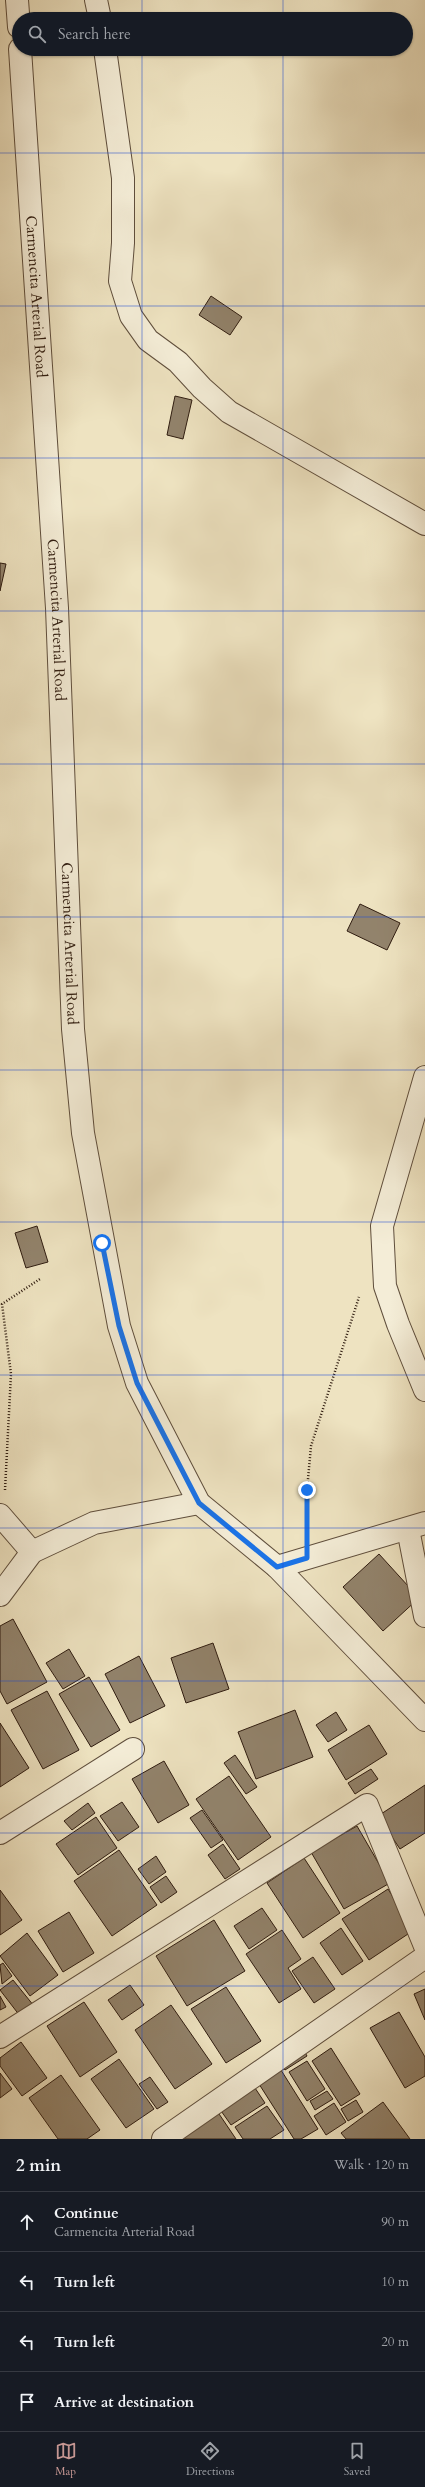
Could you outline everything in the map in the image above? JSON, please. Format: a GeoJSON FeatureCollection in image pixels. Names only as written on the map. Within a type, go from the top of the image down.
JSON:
{"type":"FeatureCollection","features":[{"type":"Feature","properties":{"kind":"street"},"geometry":{"type":"LineString","coordinates":[[17,0],[18,12]]}},
{"type":"Feature","properties":{"kind":"street"},"geometry":{"type":"LineString","coordinates":[[96,0],[99,12]]}},
{"type":"Feature","properties":{"kind":"street","name":"Carmencita Arterial Road"},"geometry":{"type":"LineString","coordinates":[[20,56],[57,608],[73,1029],[83,1133],[116,1311],[135,1376],[199,1503],[277,1567],[425,1720]]}},
{"type":"Feature","properties":{"kind":"street"},"geometry":{"type":"LineString","coordinates":[[106,56],[123,178],[123,243],[120,281],[131,316],[148,340],[178,362],[202,388],[229,412],[425,524]]}},
{"type":"Feature","properties":{"kind":"street"},"geometry":{"type":"LineString","coordinates":[[425,1077],[382,1226],[385,1286],[398,1324],[425,1390]]}},
{"type":"Feature","properties":{"kind":"street"},"geometry":{"type":"LineString","coordinates":[[0,1595],[32,1552],[94,1523],[199,1503]]}},
{"type":"Feature","properties":{"kind":"street"},"geometry":{"type":"LineString","coordinates":[[2,1518],[32,1552]]}},
{"type":"Feature","properties":{"kind":"street"},"geometry":{"type":"LineString","coordinates":[[277,1567],[417,1526],[425,1616]]}},
{"type":"Feature","properties":{"kind":"street"},"geometry":{"type":"LineString","coordinates":[[0,1833],[133,1749]]}},
{"type":"Feature","properties":{"kind":"street"},"geometry":{"type":"LineString","coordinates":[[0,2037],[367,1805],[425,1946]]}},
{"type":"Feature","properties":{"kind":"street"},"geometry":{"type":"LineString","coordinates":[[162,2139],[425,1957]]}},
{"type":"Feature","properties":{"kind":"path"},"geometry":{"type":"LineString","coordinates":[[2,1518],[11,1374],[2,1304],[40,1279]]}},
{"type":"Feature","properties":{"kind":"path"},"geometry":{"type":"LineString","coordinates":[[307,1558],[307,1490],[310,1446],[360,1294]]}},
{"type":"Feature","properties":{"kind":"building"},"geometry":{"type":"Polygon","coordinates":[[[211,296],[242,317],[230,335],[199,315],[211,296]]]}},
{"type":"Feature","properties":{"kind":"building"},"geometry":{"type":"Polygon","coordinates":[[[175,396],[192,400],[183,439],[167,435],[175,396]]]}},
{"type":"Feature","properties":{"kind":"building"},"geometry":{"type":"Polygon","coordinates":[[[0,563],[6,564],[0,591],[0,563]]]}},
{"type":"Feature","properties":{"kind":"building"},"geometry":{"type":"Polygon","coordinates":[[[360,904],[400,923],[387,950],[347,931],[360,904]]]}},
{"type":"Feature","properties":{"kind":"building"},"geometry":{"type":"Polygon","coordinates":[[[37,1226],[48,1262],[26,1268],[15,1233],[37,1226]]]}},
{"type":"Feature","properties":{"kind":"building"},"geometry":{"type":"Polygon","coordinates":[[[379,1554],[419,1598],[383,1631],[343,1587],[379,1554]]]}},
{"type":"Feature","properties":{"kind":"building"},"geometry":{"type":"Polygon","coordinates":[[[13,1619],[47,1682],[7,1704],[0,1691],[0,1626],[13,1619]]]}},
{"type":"Feature","properties":{"kind":"building"},"geometry":{"type":"Polygon","coordinates":[[[213,1643],[229,1689],[186,1703],[171,1658],[213,1643]]]}},
{"type":"Feature","properties":{"kind":"building"},"geometry":{"type":"Polygon","coordinates":[[[69,1649],[85,1676],[63,1689],[46,1663],[69,1649]]]}},
{"type":"Feature","properties":{"kind":"building"},"geometry":{"type":"Polygon","coordinates":[[[139,1656],[165,1706],[130,1723],[105,1674],[139,1656]]]}},
{"type":"Feature","properties":{"kind":"building"},"geometry":{"type":"Polygon","coordinates":[[[89,1677],[120,1730],[91,1747],[59,1694],[89,1677]]]}},
{"type":"Feature","properties":{"kind":"building"},"geometry":{"type":"Polygon","coordinates":[[[47,1691],[79,1750],[43,1769],[11,1710],[47,1691]]]}},
{"type":"Feature","properties":{"kind":"building"},"geometry":{"type":"Polygon","coordinates":[[[295,1710],[313,1757],[256,1779],[238,1732],[295,1710]]]}},
{"type":"Feature","properties":{"kind":"building"},"geometry":{"type":"Polygon","coordinates":[[[336,1712],[347,1730],[328,1742],[316,1725],[336,1712]]]}},
{"type":"Feature","properties":{"kind":"building"},"geometry":{"type":"Polygon","coordinates":[[[0,1723],[29,1768],[0,1787],[0,1723]]]}},
{"type":"Feature","properties":{"kind":"building"},"geometry":{"type":"Polygon","coordinates":[[[369,1725],[387,1754],[346,1780],[328,1750],[369,1725]]]}},
{"type":"Feature","properties":{"kind":"building"},"geometry":{"type":"Polygon","coordinates":[[[235,1755],[257,1787],[246,1794],[224,1763],[235,1755]]]}},
{"type":"Feature","properties":{"kind":"building"},"geometry":{"type":"Polygon","coordinates":[[[164,1761],[189,1805],[158,1823],[132,1779],[164,1761]]]}},
{"type":"Feature","properties":{"kind":"building"},"geometry":{"type":"Polygon","coordinates":[[[371,1769],[378,1779],[355,1794],[348,1783],[371,1769]]]}},
{"type":"Feature","properties":{"kind":"building"},"geometry":{"type":"Polygon","coordinates":[[[229,1776],[271,1837],[238,1860],[196,1799],[229,1776]]]}},
{"type":"Feature","properties":{"kind":"building"},"geometry":{"type":"Polygon","coordinates":[[[425,1785],[425,1833],[400,1849],[378,1816],[425,1785]]]}},
{"type":"Feature","properties":{"kind":"building"},"geometry":{"type":"Polygon","coordinates":[[[122,1802],[139,1827],[118,1841],[100,1816],[122,1802]]]}},
{"type":"Feature","properties":{"kind":"building"},"geometry":{"type":"Polygon","coordinates":[[[88,1803],[95,1813],[72,1830],[64,1821],[88,1803]]]}},
{"type":"Feature","properties":{"kind":"building"},"geometry":{"type":"Polygon","coordinates":[[[202,1810],[223,1840],[211,1848],[190,1818],[202,1810]]]}},
{"type":"Feature","properties":{"kind":"building"},"geometry":{"type":"Polygon","coordinates":[[[96,1817],[117,1848],[78,1875],[56,1844],[96,1817]]]}},
{"type":"Feature","properties":{"kind":"building"},"geometry":{"type":"Polygon","coordinates":[[[357,1826],[390,1883],[344,1909],[311,1852],[357,1826]]]}},
{"type":"Feature","properties":{"kind":"building"},"geometry":{"type":"Polygon","coordinates":[[[223,1844],[240,1869],[225,1879],[208,1855],[223,1844]]]}},
{"type":"Feature","properties":{"kind":"building"},"geometry":{"type":"Polygon","coordinates":[[[119,1850],[157,1905],[112,1936],[74,1881],[119,1850]]]}},
{"type":"Feature","properties":{"kind":"building"},"geometry":{"type":"Polygon","coordinates":[[[156,1856],[166,1872],[149,1884],[138,1869],[156,1856]]]}},
{"type":"Feature","properties":{"kind":"building"},"geometry":{"type":"Polygon","coordinates":[[[304,1858],[340,1913],[303,1938],[267,1883],[304,1858]]]}},
{"type":"Feature","properties":{"kind":"building"},"geometry":{"type":"Polygon","coordinates":[[[166,1876],[177,1892],[161,1903],[150,1887],[166,1876]]]}},
{"type":"Feature","properties":{"kind":"building"},"geometry":{"type":"Polygon","coordinates":[[[388,1889],[414,1930],[369,1960],[342,1919],[388,1889]]]}},
{"type":"Feature","properties":{"kind":"building"},"geometry":{"type":"Polygon","coordinates":[[[0,1890],[22,1920],[0,1935],[0,1890]]]}},
{"type":"Feature","properties":{"kind":"building"},"geometry":{"type":"Polygon","coordinates":[[[262,1908],[277,1930],[249,1949],[234,1926],[262,1908]]]}},
{"type":"Feature","properties":{"kind":"building"},"geometry":{"type":"Polygon","coordinates":[[[69,1912],[94,1953],[63,1972],[38,1931],[69,1912]]]}},
{"type":"Feature","properties":{"kind":"building"},"geometry":{"type":"Polygon","coordinates":[[[214,1920],[245,1971],[187,2006],[156,1956],[214,1920]]]}},
{"type":"Feature","properties":{"kind":"building"},"geometry":{"type":"Polygon","coordinates":[[[341,1928],[363,1961],[342,1975],[320,1943],[341,1928]]]}},
{"type":"Feature","properties":{"kind":"building"},"geometry":{"type":"Polygon","coordinates":[[[282,1930],[301,1959],[288,1968],[301,1989],[279,2003],[246,1954],[282,1930]]]}},
{"type":"Feature","properties":{"kind":"building"},"geometry":{"type":"Polygon","coordinates":[[[27,1933],[58,1975],[30,1996],[0,1956],[27,1933]]]}},
{"type":"Feature","properties":{"kind":"building"},"geometry":{"type":"Polygon","coordinates":[[[313,1957],[335,1989],[314,2003],[292,1971],[313,1957]]]}},
{"type":"Feature","properties":{"kind":"building"},"geometry":{"type":"Polygon","coordinates":[[[3,1963],[12,1976],[2,1984],[0,1965],[3,1963]]]}},
{"type":"Feature","properties":{"kind":"building"},"geometry":{"type":"Polygon","coordinates":[[[13,1980],[34,2006],[20,2016],[0,1990],[13,1980]]]}},
{"type":"Feature","properties":{"kind":"building"},"geometry":{"type":"Polygon","coordinates":[[[130,1985],[144,2005],[122,2020],[108,2000],[130,1985]]]}},
{"type":"Feature","properties":{"kind":"building"},"geometry":{"type":"Polygon","coordinates":[[[226,1987],[261,2041],[226,2063],[191,2009],[226,1987]]]}},
{"type":"Feature","properties":{"kind":"building"},"geometry":{"type":"Polygon","coordinates":[[[425,1989],[425,2020],[414,1994],[425,1989]]]}},
{"type":"Feature","properties":{"kind":"building"},"geometry":{"type":"Polygon","coordinates":[[[0,1996],[6,2007],[0,2010],[0,1996]]]}},
{"type":"Feature","properties":{"kind":"building"},"geometry":{"type":"Polygon","coordinates":[[[84,2002],[117,2052],[80,2077],[47,2026],[84,2002]]]}},
{"type":"Feature","properties":{"kind":"building"},"geometry":{"type":"Polygon","coordinates":[[[171,2005],[212,2064],[175,2089],[135,2030],[171,2005]]]}},
{"type":"Feature","properties":{"kind":"building"},"geometry":{"type":"Polygon","coordinates":[[[399,2012],[425,2057],[425,2076],[405,2088],[370,2028],[399,2012]]]}},
{"type":"Feature","properties":{"kind":"building"},"geometry":{"type":"Polygon","coordinates":[[[21,2042],[47,2078],[22,2096],[0,2066],[0,2058],[21,2042]]]}},
{"type":"Feature","properties":{"kind":"building"},"geometry":{"type":"Polygon","coordinates":[[[302,2047],[307,2056],[285,2070],[278,2061],[302,2047]]]}},
{"type":"Feature","properties":{"kind":"building"},"geometry":{"type":"Polygon","coordinates":[[[331,2048],[360,2094],[341,2106],[312,2061],[331,2048]]]}},
{"type":"Feature","properties":{"kind":"building"},"geometry":{"type":"Polygon","coordinates":[[[119,2059],[154,2109],[126,2128],[91,2079],[119,2059]]]}},
{"type":"Feature","properties":{"kind":"building"},"geometry":{"type":"Polygon","coordinates":[[[307,2061],[325,2089],[307,2101],[289,2072],[307,2061]]]}},
{"type":"Feature","properties":{"kind":"building"},"geometry":{"type":"Polygon","coordinates":[[[281,2070],[318,2129],[301,2139],[294,2139],[259,2084],[281,2070]]]}},
{"type":"Feature","properties":{"kind":"building"},"geometry":{"type":"Polygon","coordinates":[[[0,2073],[12,2089],[0,2098],[0,2073]]]}},
{"type":"Feature","properties":{"kind":"building"},"geometry":{"type":"Polygon","coordinates":[[[61,2075],[100,2130],[87,2139],[58,2139],[29,2098],[61,2075]]]}},
{"type":"Feature","properties":{"kind":"building"},"geometry":{"type":"Polygon","coordinates":[[[150,2077],[168,2102],[157,2109],[139,2084],[150,2077]]]}},
{"type":"Feature","properties":{"kind":"building"},"geometry":{"type":"Polygon","coordinates":[[[253,2085],[265,2103],[231,2125],[219,2108],[253,2085]]]}},
{"type":"Feature","properties":{"kind":"building"},"geometry":{"type":"Polygon","coordinates":[[[327,2091],[333,2099],[315,2110],[310,2101],[327,2091]]]}},
{"type":"Feature","properties":{"kind":"building"},"geometry":{"type":"Polygon","coordinates":[[[356,2100],[363,2112],[348,2121],[341,2109],[356,2100]]]}},
{"type":"Feature","properties":{"kind":"building"},"geometry":{"type":"Polygon","coordinates":[[[383,2102],[410,2139],[346,2139],[341,2133],[383,2102]]]}},
{"type":"Feature","properties":{"kind":"building"},"geometry":{"type":"Polygon","coordinates":[[[334,2103],[346,2122],[326,2135],[314,2116],[334,2103]]]}},
{"type":"Feature","properties":{"kind":"building"},"geometry":{"type":"Polygon","coordinates":[[[267,2106],[284,2130],[270,2139],[243,2139],[235,2127],[267,2106]]]}},
{"type":"Feature","properties":{"kind":"building"},"geometry":{"type":"Polygon","coordinates":[[[215,2108],[236,2139],[170,2139],[215,2108]]]}},
{"type":"Feature","properties":{"kind":"route"},"geometry":{"type":"LineString","coordinates":[[102,1243],[119,1326],[137,1383],[199,1503],[242,1541],[277,1567],[307,1558],[307,1490]]}}]}
